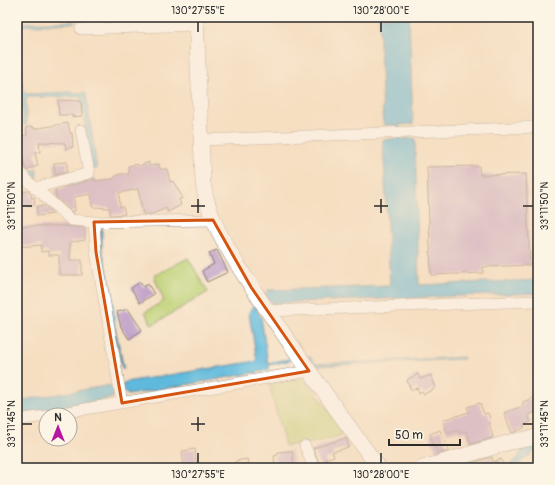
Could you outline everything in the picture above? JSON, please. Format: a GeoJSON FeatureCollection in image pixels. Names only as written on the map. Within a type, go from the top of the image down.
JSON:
{"type":"FeatureCollection","features":[{"type":"Feature","properties":{"kind":"street"},"geometry":{"type":"LineString","coordinates":[[81,29],[197,21],[205,198],[213,220],[251,287],[378,468]]}},
{"type":"Feature","properties":{"kind":"street"},"geometry":{"type":"LineString","coordinates":[[202,140],[538,127]]}},
{"type":"Feature","properties":{"kind":"street"},"geometry":{"type":"LineString","coordinates":[[17,182],[32,186],[89,172],[81,130]]}},
{"type":"Feature","properties":{"kind":"street"},"geometry":{"type":"LineString","coordinates":[[17,169],[32,186],[72,220],[94,222],[213,220]]}},
{"type":"Feature","properties":{"kind":"street"},"geometry":{"type":"LineString","coordinates":[[94,222],[96,252],[122,401]]}},
{"type":"Feature","properties":{"kind":"street"},"geometry":{"type":"LineString","coordinates":[[267,309],[538,301]]}},
{"type":"Feature","properties":{"kind":"street"},"geometry":{"type":"LineString","coordinates":[[78,410],[309,371]]}},
{"type":"Feature","properties":{"kind":"street"},"geometry":{"type":"LineString","coordinates":[[17,420],[38,417]]}},
{"type":"Feature","properties":{"kind":"street"},"geometry":{"type":"LineString","coordinates":[[423,468],[510,442],[538,437]]}},
{"type":"Feature","properties":{"kind":"street"},"geometry":{"type":"LineString","coordinates":[[306,446],[314,468]]}},
{"type":"Feature","properties":{"kind":"highlighted area"},"geometry":{"type":"Polygon","coordinates":[[[213,220],[251,287],[309,371],[122,403],[96,252],[94,222],[213,220]]]}},
{"type":"Feature","properties":{"kind":"green space"},"geometry":{"type":"Polygon","coordinates":[[[188,258],[208,292],[152,325],[145,312],[164,301],[154,276],[188,258]]]}},
{"type":"Feature","properties":{"kind":"green space"},"geometry":{"type":"Polygon","coordinates":[[[304,378],[347,434],[312,443],[285,446],[269,383],[304,378]]]}},
{"type":"Feature","properties":{"kind":"water"},"geometry":{"type":"Polygon","coordinates":[[[379,17],[409,17],[413,124],[399,125],[399,129],[397,129],[396,125],[384,125],[383,121],[379,17]]]}},
{"type":"Feature","properties":{"kind":"water"},"geometry":{"type":"Polygon","coordinates":[[[75,21],[75,23],[17,26],[17,23],[75,21]]]}},
{"type":"Feature","properties":{"kind":"water"},"geometry":{"type":"Polygon","coordinates":[[[17,52],[24,91],[27,94],[70,92],[86,93],[97,169],[92,170],[81,97],[28,97],[26,100],[27,125],[24,125],[17,70],[17,52]]]}},
{"type":"Feature","properties":{"kind":"water"},"geometry":{"type":"Polygon","coordinates":[[[415,138],[419,285],[538,280],[538,293],[272,303],[271,300],[266,300],[257,310],[261,317],[268,363],[293,358],[293,360],[269,365],[269,370],[128,395],[127,392],[113,395],[113,398],[62,407],[38,407],[38,411],[17,415],[17,401],[111,385],[112,387],[126,384],[125,382],[257,361],[249,314],[250,310],[253,309],[254,301],[263,294],[267,294],[268,290],[390,286],[383,140],[415,138]]]}},
{"type":"Feature","properties":{"kind":"water"},"geometry":{"type":"Polygon","coordinates":[[[37,169],[37,180],[17,179],[17,176],[37,169]]]}},
{"type":"Feature","properties":{"kind":"water"},"geometry":{"type":"Polygon","coordinates":[[[100,226],[102,226],[102,248],[113,297],[111,297],[100,248],[100,226]]]}},
{"type":"Feature","properties":{"kind":"water"},"geometry":{"type":"Polygon","coordinates":[[[113,327],[115,327],[124,369],[122,369],[113,327]]]}},
{"type":"Feature","properties":{"kind":"water"},"geometry":{"type":"Polygon","coordinates":[[[306,356],[310,356],[316,364],[464,357],[464,359],[316,366],[306,356]]]}},
{"type":"Feature","properties":{"kind":"water"},"geometry":{"type":"Polygon","coordinates":[[[538,425],[538,449],[513,468],[505,468],[517,459],[538,425]]]}},
{"type":"Feature","properties":{"kind":"building"},"geometry":{"type":"Polygon","coordinates":[[[58,100],[81,101],[82,116],[72,117],[72,115],[59,115],[58,100]]]}},
{"type":"Feature","properties":{"kind":"building"},"geometry":{"type":"Polygon","coordinates":[[[68,123],[70,133],[72,133],[73,147],[66,149],[65,143],[39,142],[40,152],[35,152],[38,166],[31,168],[28,171],[25,167],[22,154],[17,155],[17,137],[27,135],[26,127],[34,127],[34,129],[68,123]]]}},
{"type":"Feature","properties":{"kind":"building"},"geometry":{"type":"Polygon","coordinates":[[[67,162],[67,172],[55,175],[54,163],[67,162]]]}},
{"type":"Feature","properties":{"kind":"building"},"geometry":{"type":"Polygon","coordinates":[[[149,162],[149,166],[159,164],[160,169],[167,169],[170,182],[173,181],[183,198],[179,199],[181,205],[168,212],[166,208],[153,214],[143,214],[138,189],[119,193],[120,207],[123,207],[125,214],[110,215],[110,208],[92,207],[91,194],[74,197],[75,211],[72,212],[56,197],[55,190],[95,178],[95,181],[114,179],[114,177],[121,174],[129,174],[128,166],[137,164],[139,166],[149,162]]]}},
{"type":"Feature","properties":{"kind":"building"},"geometry":{"type":"Polygon","coordinates":[[[479,166],[480,175],[526,174],[530,265],[483,267],[483,273],[431,275],[427,167],[479,166]]]}},
{"type":"Feature","properties":{"kind":"building"},"geometry":{"type":"Polygon","coordinates":[[[28,191],[31,193],[31,198],[34,197],[35,205],[17,206],[17,192],[28,191]]]}},
{"type":"Feature","properties":{"kind":"building"},"geometry":{"type":"Polygon","coordinates":[[[37,206],[45,206],[54,214],[37,216],[37,206]]]}},
{"type":"Feature","properties":{"kind":"building"},"geometry":{"type":"Polygon","coordinates":[[[22,226],[68,226],[85,228],[85,240],[70,242],[70,260],[82,260],[82,275],[59,275],[59,255],[48,255],[48,251],[41,252],[41,245],[17,247],[17,228],[22,228],[22,226]]]}},
{"type":"Feature","properties":{"kind":"building"},"geometry":{"type":"Polygon","coordinates":[[[217,250],[228,272],[207,282],[202,271],[214,264],[209,253],[217,250]]]}},
{"type":"Feature","properties":{"kind":"building"},"geometry":{"type":"Polygon","coordinates":[[[140,282],[143,287],[148,284],[154,294],[140,303],[131,288],[140,282]]]}},
{"type":"Feature","properties":{"kind":"building"},"geometry":{"type":"Polygon","coordinates":[[[128,309],[142,330],[129,339],[121,327],[117,312],[128,309]]]}},
{"type":"Feature","properties":{"kind":"building"},"geometry":{"type":"Polygon","coordinates":[[[418,374],[420,379],[431,375],[436,388],[424,394],[422,391],[419,393],[417,388],[411,390],[407,380],[418,374]]]}},
{"type":"Feature","properties":{"kind":"building"},"geometry":{"type":"Polygon","coordinates":[[[538,396],[538,411],[528,415],[531,422],[524,425],[524,428],[512,433],[504,413],[523,406],[523,402],[538,396]]]}},
{"type":"Feature","properties":{"kind":"building"},"geometry":{"type":"Polygon","coordinates":[[[480,403],[484,414],[488,413],[491,422],[489,423],[492,438],[471,444],[466,431],[459,433],[458,430],[447,433],[443,420],[469,412],[467,407],[480,403]]]}},
{"type":"Feature","properties":{"kind":"building"},"geometry":{"type":"Polygon","coordinates":[[[440,430],[449,451],[438,454],[430,434],[440,430]]]}},
{"type":"Feature","properties":{"kind":"building"},"geometry":{"type":"Polygon","coordinates":[[[346,438],[349,447],[332,452],[334,456],[325,459],[327,466],[321,468],[313,448],[346,438]]]}},
{"type":"Feature","properties":{"kind":"building"},"geometry":{"type":"Polygon","coordinates":[[[195,449],[197,468],[184,468],[182,451],[195,449]]]}},
{"type":"Feature","properties":{"kind":"building"},"geometry":{"type":"Polygon","coordinates":[[[292,451],[294,464],[275,466],[274,456],[278,455],[278,452],[292,451]]]}},
{"type":"Feature","properties":{"kind":"building"},"geometry":{"type":"Polygon","coordinates":[[[492,457],[493,462],[501,459],[505,468],[454,468],[492,457]]]}},
{"type":"Feature","properties":{"kind":"building"},"geometry":{"type":"Polygon","coordinates":[[[247,459],[249,468],[236,468],[235,461],[247,459]]]}},
{"type":"Feature","properties":{"kind":"waterway"},"geometry":{"type":"LineString","coordinates":[[111,293],[114,327]]}}]}
